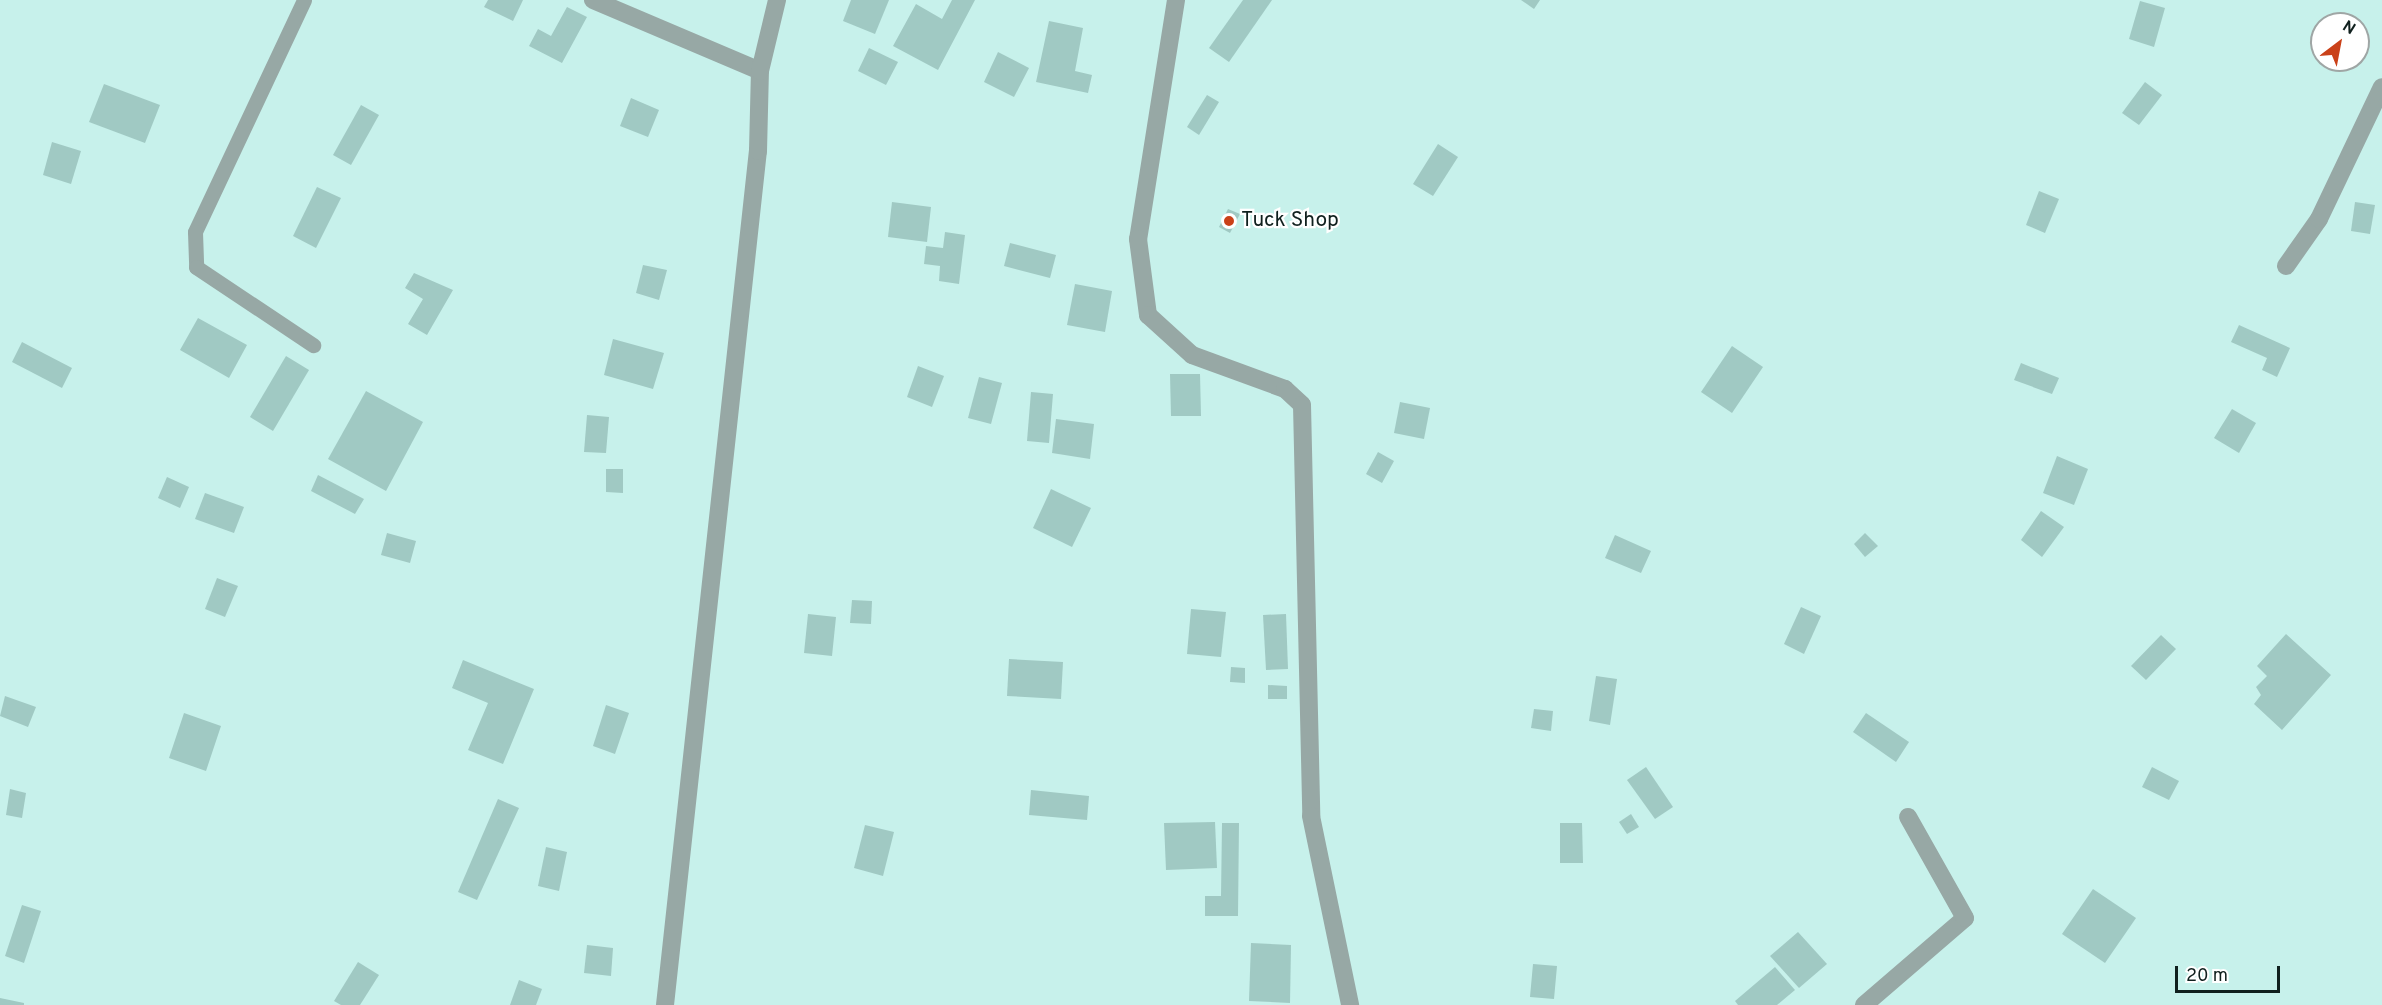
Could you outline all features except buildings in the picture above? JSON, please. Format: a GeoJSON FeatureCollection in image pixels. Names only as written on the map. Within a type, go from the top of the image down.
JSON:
{"type":"FeatureCollection","features":[{"type":"Feature","properties":{"kind":"street"},"geometry":{"type":"LineString","coordinates":[[593,0],[760,71]]}},
{"type":"Feature","properties":{"kind":"street"},"geometry":{"type":"LineString","coordinates":[[665,1005],[758,151],[760,71],[777,0]]}},
{"type":"Feature","properties":{"kind":"street"},"geometry":{"type":"LineString","coordinates":[[1176,0],[1138,239],[1148,315],[1192,355],[1285,390],[1302,405],[1311,816],[1350,1005]]}},
{"type":"Feature","properties":{"kind":"street"},"geometry":{"type":"LineString","coordinates":[[2286,266],[2319,219],[2382,87]]}},
{"type":"Feature","properties":{"kind":"street"},"geometry":{"type":"LineString","coordinates":[[1864,1005],[1965,918],[1908,817]]}},
{"type":"Feature","properties":{"kind":"lane"},"geometry":{"type":"LineString","coordinates":[[304,0],[195,232],[196,267],[313,345]]}},
{"type":"Feature","properties":{"kind":"place","name":"Tuck Shop"},"geometry":{"type":"Point","coordinates":[1229,221]}}]}
